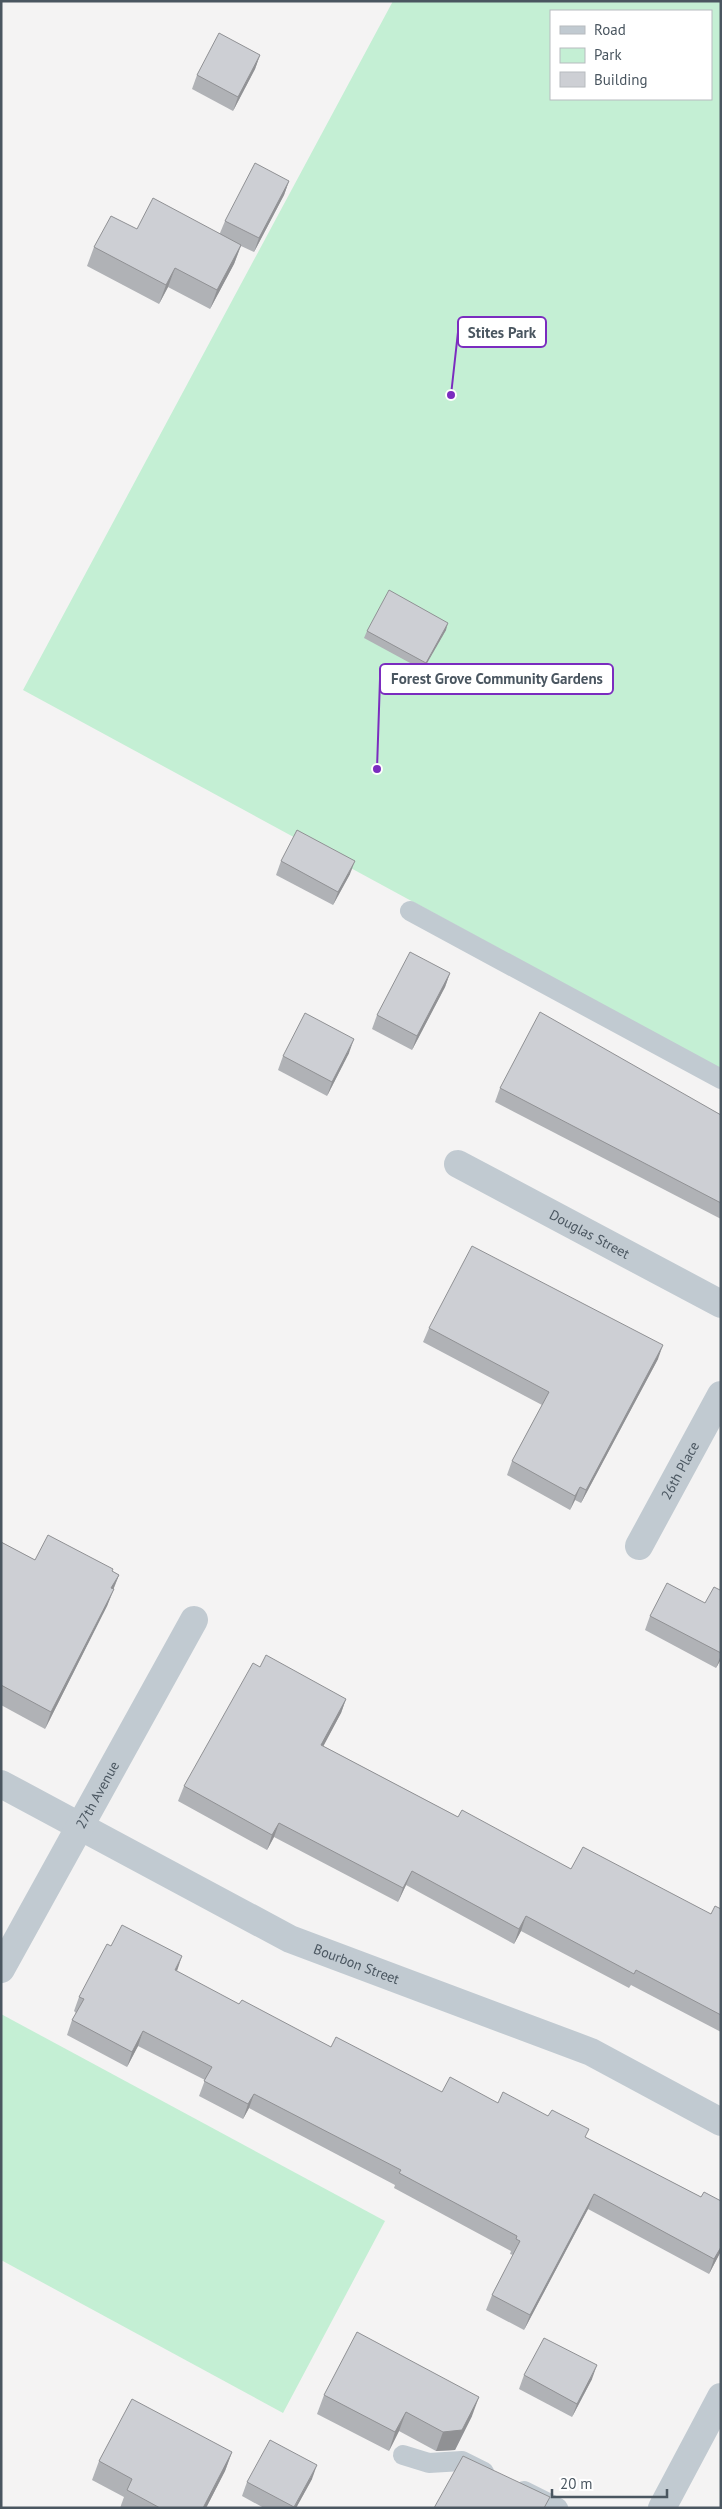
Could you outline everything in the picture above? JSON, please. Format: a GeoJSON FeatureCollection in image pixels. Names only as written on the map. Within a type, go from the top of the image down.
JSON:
{"type":"FeatureCollection","features":[{"type":"Feature","properties":{"kind":"street","name":"Douglas Street"},"geometry":{"type":"LineString","coordinates":[[458,1164],[721,1304]]}},
{"type":"Feature","properties":{"kind":"street","name":"26th Place"},"geometry":{"type":"LineString","coordinates":[[640,1546],[721,1395]]}},
{"type":"Feature","properties":{"kind":"street","name":"27th Avenue"},"geometry":{"type":"LineString","coordinates":[[1,1969],[194,1620]]}},
{"type":"Feature","properties":{"kind":"street","name":"Bourbon Street"},"geometry":{"type":"LineString","coordinates":[[1,1784],[290,1939],[591,2052],[721,2122]]}},
{"type":"Feature","properties":{"kind":"street"},"geometry":{"type":"LineString","coordinates":[[662,2508],[721,2397]]}},
{"type":"Feature","properties":{"kind":"lane"},"geometry":{"type":"LineString","coordinates":[[410,911],[721,1079]]}},
{"type":"Feature","properties":{"kind":"lane"},"geometry":{"type":"LineString","coordinates":[[403,2455],[429,2463],[462,2461],[558,2508]]}},
{"type":"Feature","properties":{"kind":"green space"},"geometry":{"type":"Polygon","coordinates":[[[393,1],[721,1],[721,1069],[23,690],[393,1]]]}},
{"type":"Feature","properties":{"kind":"green space"},"geometry":{"type":"Polygon","coordinates":[[[1,2014],[385,2221],[283,2413],[1,2260],[1,2014]]]}},
{"type":"Feature","properties":{"kind":"building"},"geometry":{"type":"Polygon","coordinates":[[[219,33],[260,55],[238,97],[197,75],[219,33]]]}},
{"type":"Feature","properties":{"kind":"building"},"geometry":{"type":"Polygon","coordinates":[[[255,163],[289,181],[259,238],[225,221],[255,163]]]}},
{"type":"Feature","properties":{"kind":"building"},"geometry":{"type":"Polygon","coordinates":[[[153,198],[241,245],[217,290],[175,268],[166,285],[94,247],[111,216],[137,229],[153,198]]]}},
{"type":"Feature","properties":{"kind":"building"},"geometry":{"type":"Polygon","coordinates":[[[389,590],[448,623],[426,663],[367,631],[389,590]]]}},
{"type":"Feature","properties":{"kind":"building"},"geometry":{"type":"Polygon","coordinates":[[[297,830],[355,861],[338,892],[281,861],[297,830]]]}},
{"type":"Feature","properties":{"kind":"building"},"geometry":{"type":"Polygon","coordinates":[[[410,952],[450,973],[417,1036],[377,1015],[410,952]]]}},
{"type":"Feature","properties":{"kind":"building"},"geometry":{"type":"Polygon","coordinates":[[[540,1012],[721,1115],[721,1203],[500,1088],[540,1012]]]}},
{"type":"Feature","properties":{"kind":"building"},"geometry":{"type":"Polygon","coordinates":[[[305,1013],[354,1039],[332,1082],[283,1056],[305,1013]]]}},
{"type":"Feature","properties":{"kind":"building"},"geometry":{"type":"Polygon","coordinates":[[[472,1246],[663,1345],[586,1490],[580,1487],[575,1496],[512,1461],[549,1392],[429,1328],[472,1246]]]}},
{"type":"Feature","properties":{"kind":"building"},"geometry":{"type":"Polygon","coordinates":[[[48,1535],[113,1569],[112,1571],[119,1575],[111,1588],[114,1589],[51,1712],[1,1685],[1,1542],[35,1560],[48,1535]]]}},
{"type":"Feature","properties":{"kind":"building"},"geometry":{"type":"Polygon","coordinates":[[[667,1583],[705,1603],[714,1587],[721,1589],[721,1653],[650,1616],[667,1583]]]}},
{"type":"Feature","properties":{"kind":"building"},"geometry":{"type":"Polygon","coordinates":[[[266,1655],[346,1699],[321,1745],[458,1817],[462,1810],[571,1869],[583,1847],[711,1914],[715,1906],[721,1909],[721,2015],[636,1970],[634,1974],[526,1916],[519,1929],[412,1871],[403,1888],[279,1823],[272,1835],[184,1786],[253,1663],[260,1667],[266,1655]]]}},
{"type":"Feature","properties":{"kind":"building"},"geometry":{"type":"Polygon","coordinates":[[[122,1925],[182,1956],[175,1970],[239,2004],[242,2000],[331,2047],[336,2037],[442,2092],[450,2077],[498,2103],[503,2092],[548,2116],[552,2110],[589,2129],[585,2137],[701,2197],[704,2192],[721,2201],[721,2247],[714,2259],[594,2194],[530,2315],[492,2295],[520,2241],[516,2239],[517,2236],[399,2173],[401,2170],[254,2094],[248,2104],[204,2081],[212,2067],[143,2031],[132,2052],[72,2020],[84,1999],[79,1997],[107,1944],[111,1946],[122,1925]]]}},
{"type":"Feature","properties":{"kind":"building"},"geometry":{"type":"Polygon","coordinates":[[[357,2332],[479,2397],[462,2430],[443,2432],[406,2412],[395,2432],[324,2395],[357,2332]]]}},
{"type":"Feature","properties":{"kind":"building"},"geometry":{"type":"Polygon","coordinates":[[[544,2338],[597,2365],[577,2404],[524,2375],[544,2338]]]}},
{"type":"Feature","properties":{"kind":"building"},"geometry":{"type":"Polygon","coordinates":[[[132,2399],[232,2452],[203,2508],[160,2508],[127,2490],[132,2479],[99,2461],[132,2399]]]}},
{"type":"Feature","properties":{"kind":"building"},"geometry":{"type":"Polygon","coordinates":[[[270,2440],[317,2465],[294,2507],[247,2482],[270,2440]]]}},
{"type":"Feature","properties":{"kind":"building"},"geometry":{"type":"Polygon","coordinates":[[[463,2456],[550,2497],[544,2508],[434,2508],[463,2456]]]}},
{"type":"Feature","properties":{"kind":"place","name":"Stites Park"},"geometry":{"type":"Point","coordinates":[451,395]}},
{"type":"Feature","properties":{"kind":"place","name":"Forest Grove Community Gardens"},"geometry":{"type":"Point","coordinates":[377,769]}}]}
